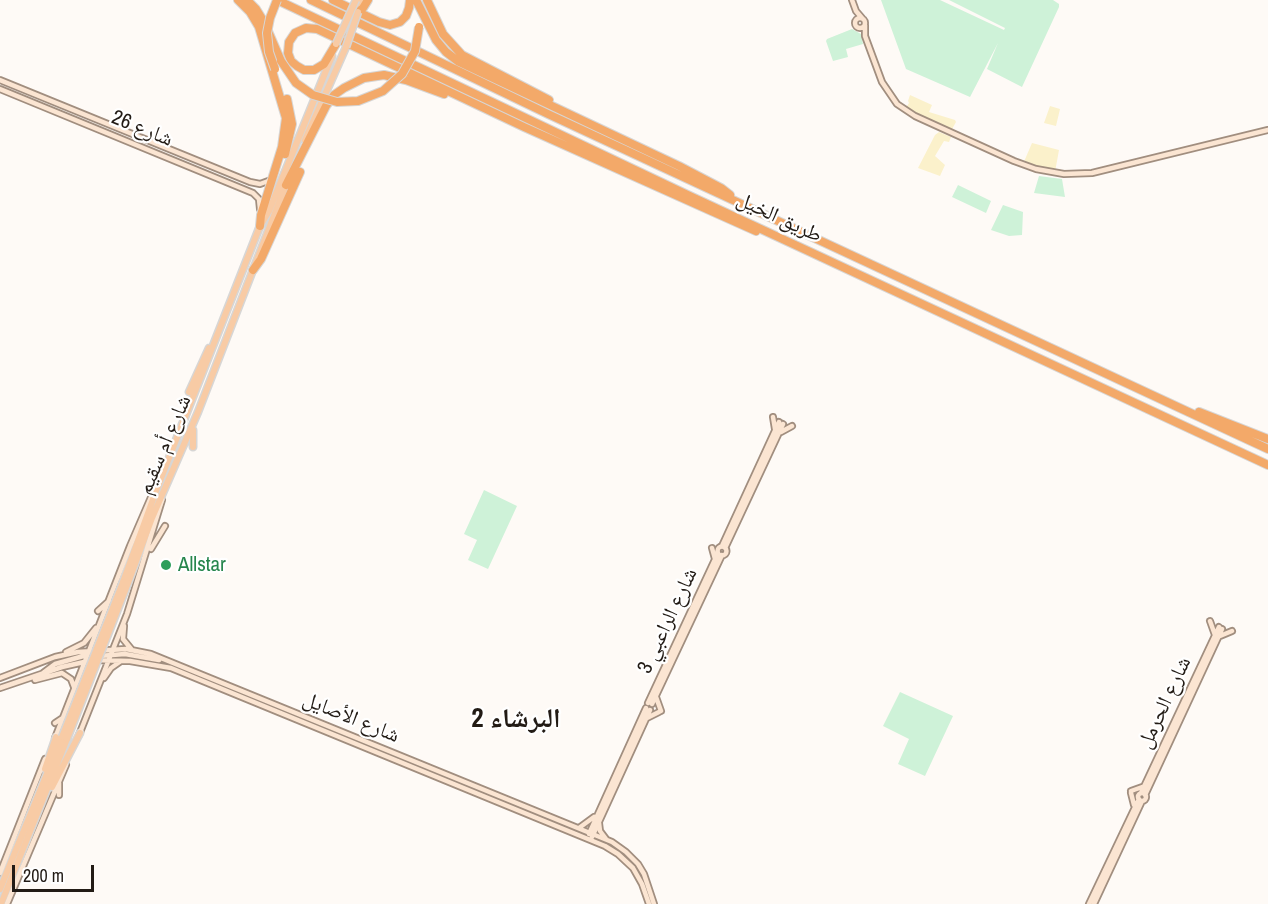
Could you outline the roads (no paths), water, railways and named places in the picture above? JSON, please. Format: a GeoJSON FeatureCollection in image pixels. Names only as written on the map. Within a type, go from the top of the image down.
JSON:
{"type":"FeatureCollection","features":[{"type":"Feature","properties":{"kind":"highway"},"geometry":{"type":"LineString","coordinates":[[238,0],[252,14],[259,27],[285,113],[283,144],[261,215],[261,225]]}},
{"type":"Feature","properties":{"kind":"highway"},"geometry":{"type":"LineString","coordinates":[[247,0],[264,22],[280,61],[293,80],[313,95],[337,102],[358,101],[383,91],[402,74],[415,51],[419,27],[416,0]]}},
{"type":"Feature","properties":{"kind":"highway"},"geometry":{"type":"LineString","coordinates":[[261,225],[292,129],[291,111],[268,49],[267,33],[271,13],[277,0]]}},
{"type":"Feature","properties":{"kind":"highway","name":"طريق الخيل"},"geometry":{"type":"LineString","coordinates":[[277,0],[767,232],[1268,465]]}},
{"type":"Feature","properties":{"kind":"highway","name":"طريق الخيل"},"geometry":{"type":"LineString","coordinates":[[311,0],[548,114],[1268,449]]}},
{"type":"Feature","properties":{"kind":"highway"},"geometry":{"type":"LineString","coordinates":[[358,12],[368,0]]}},
{"type":"Feature","properties":{"kind":"highway"},"geometry":{"type":"LineString","coordinates":[[337,2],[390,25],[400,22],[406,16],[410,8],[410,0]]}},
{"type":"Feature","properties":{"kind":"highway"},"geometry":{"type":"LineString","coordinates":[[416,0],[432,33],[444,50],[459,62],[721,188],[733,199]]}},
{"type":"Feature","properties":{"kind":"highway"},"geometry":{"type":"LineString","coordinates":[[427,0],[443,34],[462,55],[588,119],[597,127]]}},
{"type":"Feature","properties":{"kind":"highway"},"geometry":{"type":"LineString","coordinates":[[336,44],[324,64],[314,70],[304,70],[297,66],[291,61],[288,53],[289,42],[295,33],[303,29],[317,29],[746,228],[767,232]]}},
{"type":"Feature","properties":{"kind":"highway"},"geometry":{"type":"LineString","coordinates":[[286,185],[328,102],[337,92],[369,76],[394,76],[495,113]]}},
{"type":"Feature","properties":{"kind":"highway"},"geometry":{"type":"LineString","coordinates":[[253,270],[260,261],[330,107],[350,84]]}},
{"type":"Feature","properties":{"kind":"highway"},"geometry":{"type":"LineString","coordinates":[[1177,406],[1201,412],[1268,439]]}},
{"type":"Feature","properties":{"kind":"main road","name":"شارع أم سقيم"},"geometry":{"type":"LineString","coordinates":[[0,904],[62,738],[126,583],[261,225],[356,0]]}},
{"type":"Feature","properties":{"kind":"main road","name":"شارع أم سقيم"},"geometry":{"type":"LineString","coordinates":[[160,491],[198,412],[286,185],[346,47],[362,0]]}},
{"type":"Feature","properties":{"kind":"main road"},"geometry":{"type":"LineString","coordinates":[[189,392],[209,348],[217,339]]}},
{"type":"Feature","properties":{"kind":"main road"},"geometry":{"type":"LineString","coordinates":[[193,447],[192,434],[198,412]]}},
{"type":"Feature","properties":{"kind":"main road"},"geometry":{"type":"LineString","coordinates":[[39,802],[50,792],[80,733]]}},
{"type":"Feature","properties":{"kind":"main road","name":"شارع أم سقيم"},"geometry":{"type":"LineString","coordinates":[[0,889],[39,802]]}},
{"type":"Feature","properties":{"kind":"street"},"geometry":{"type":"LineString","coordinates":[[852,0],[856,11],[855,24],[866,36]]}},
{"type":"Feature","properties":{"kind":"street"},"geometry":{"type":"LineString","coordinates":[[856,11],[865,21],[866,36],[884,87],[897,104],[905,110],[1014,161],[1047,172],[1071,175],[1092,173],[1268,130]]}},
{"type":"Feature","properties":{"kind":"street"},"geometry":{"type":"LineString","coordinates":[[856,20],[862,18]]}},
{"type":"Feature","properties":{"kind":"street"},"geometry":{"type":"LineString","coordinates":[[859,28],[865,25]]}},
{"type":"Feature","properties":{"kind":"street","name":"شارع 26"},"geometry":{"type":"LineString","coordinates":[[0,80],[255,184],[271,180]]}},
{"type":"Feature","properties":{"kind":"street","name":"شارع 26"},"geometry":{"type":"LineString","coordinates":[[0,89],[253,193],[260,201],[260,209]]}},
{"type":"Feature","properties":{"kind":"street"},"geometry":{"type":"LineString","coordinates":[[85,123],[93,125],[97,119]]}},
{"type":"Feature","properties":{"kind":"street"},"geometry":{"type":"LineString","coordinates":[[187,165],[195,165],[196,160]]}},
{"type":"Feature","properties":{"kind":"street"},"geometry":{"type":"LineString","coordinates":[[720,554],[726,553],[724,547],[726,538],[777,432],[773,417]]}},
{"type":"Feature","properties":{"kind":"street"},"geometry":{"type":"LineString","coordinates":[[724,547],[781,423]]}},
{"type":"Feature","properties":{"kind":"street"},"geometry":{"type":"LineString","coordinates":[[777,432],[792,426]]}},
{"type":"Feature","properties":{"kind":"street"},"geometry":{"type":"LineString","coordinates":[[0,873],[62,738],[64,717],[148,501],[160,491]]}},
{"type":"Feature","properties":{"kind":"street"},"geometry":{"type":"LineString","coordinates":[[7,904],[80,733],[127,614],[159,513],[160,491]]}},
{"type":"Feature","properties":{"kind":"street"},"geometry":{"type":"LineString","coordinates":[[144,561],[165,526]]}},
{"type":"Feature","properties":{"kind":"street"},"geometry":{"type":"LineString","coordinates":[[130,546],[133,527]]}},
{"type":"Feature","properties":{"kind":"street"},"geometry":{"type":"LineString","coordinates":[[714,562],[713,546],[726,538]]}},
{"type":"Feature","properties":{"kind":"street","name":"شارع الراعبي 3"},"geometry":{"type":"LineString","coordinates":[[590,836],[598,813],[714,562],[720,554]]}},
{"type":"Feature","properties":{"kind":"street","name":"شارع الراعبي 3"},"geometry":{"type":"LineString","coordinates":[[590,836],[598,823],[645,720],[649,706],[656,696],[720,554]]}},
{"type":"Feature","properties":{"kind":"street"},"geometry":{"type":"LineString","coordinates":[[98,611],[109,601]]}},
{"type":"Feature","properties":{"kind":"street"},"geometry":{"type":"LineString","coordinates":[[127,614],[123,638],[132,650]]}},
{"type":"Feature","properties":{"kind":"street"},"geometry":{"type":"LineString","coordinates":[[102,619],[100,638],[110,641],[117,638]]}},
{"type":"Feature","properties":{"kind":"street"},"geometry":{"type":"LineString","coordinates":[[55,657],[84,643],[102,619]]}},
{"type":"Feature","properties":{"kind":"street"},"geometry":{"type":"LineString","coordinates":[[1210,621],[1214,626],[1216,637],[1232,631]]}},
{"type":"Feature","properties":{"kind":"street","name":"شارع الحرمل"},"geometry":{"type":"LineString","coordinates":[[1143,794],[1221,628]]}},
{"type":"Feature","properties":{"kind":"street","name":"شارع الحرمل"},"geometry":{"type":"LineString","coordinates":[[1143,794],[1216,637]]}},
{"type":"Feature","properties":{"kind":"street","name":"شارع الأصايل"},"geometry":{"type":"LineString","coordinates":[[0,678],[55,657],[89,653],[111,654],[132,650],[151,654],[280,704],[321,724],[578,828],[614,851],[632,869],[642,884],[649,904]]}},
{"type":"Feature","properties":{"kind":"street"},"geometry":{"type":"LineString","coordinates":[[43,674],[55,664],[89,653]]}},
{"type":"Feature","properties":{"kind":"street","name":"شارع الأصايل"},"geometry":{"type":"LineString","coordinates":[[111,654],[123,660],[161,665],[553,826],[607,840],[622,848],[635,860],[644,874],[654,904]]}},
{"type":"Feature","properties":{"kind":"street"},"geometry":{"type":"LineString","coordinates":[[0,688],[100,655],[139,656],[172,663]]}},
{"type":"Feature","properties":{"kind":"street"},"geometry":{"type":"LineString","coordinates":[[96,689],[111,668],[123,660]]}},
{"type":"Feature","properties":{"kind":"street"},"geometry":{"type":"LineString","coordinates":[[20,682],[62,673],[71,679],[74,690]]}},
{"type":"Feature","properties":{"kind":"street"},"geometry":{"type":"LineString","coordinates":[[645,720],[660,712],[656,696]]}},
{"type":"Feature","properties":{"kind":"street"},"geometry":{"type":"LineString","coordinates":[[54,723],[64,717]]}},
{"type":"Feature","properties":{"kind":"street"},"geometry":{"type":"LineString","coordinates":[[321,724],[328,723]]}},
{"type":"Feature","properties":{"kind":"street"},"geometry":{"type":"LineString","coordinates":[[59,781],[59,795]]}},
{"type":"Feature","properties":{"kind":"street"},"geometry":{"type":"LineString","coordinates":[[1134,809],[1131,792],[1145,786]]}},
{"type":"Feature","properties":{"kind":"street"},"geometry":{"type":"LineString","coordinates":[[1091,904],[1134,809],[1140,800],[1145,799],[1143,794]]}},
{"type":"Feature","properties":{"kind":"street"},"geometry":{"type":"LineString","coordinates":[[1091,904],[1140,800]]}},
{"type":"Feature","properties":{"kind":"street"},"geometry":{"type":"LineString","coordinates":[[578,828],[589,823],[598,813]]}},
{"type":"Feature","properties":{"kind":"street"},"geometry":{"type":"LineString","coordinates":[[598,823],[600,831],[607,840]]}},
{"type":"Feature","properties":{"kind":"place","name":"Allstar"},"geometry":{"type":"Point","coordinates":[166,565]}},
{"type":"Feature","properties":{"kind":"district","name":"البرشاء 2"},"geometry":{"type":"Point","coordinates":[516,720]}}]}
